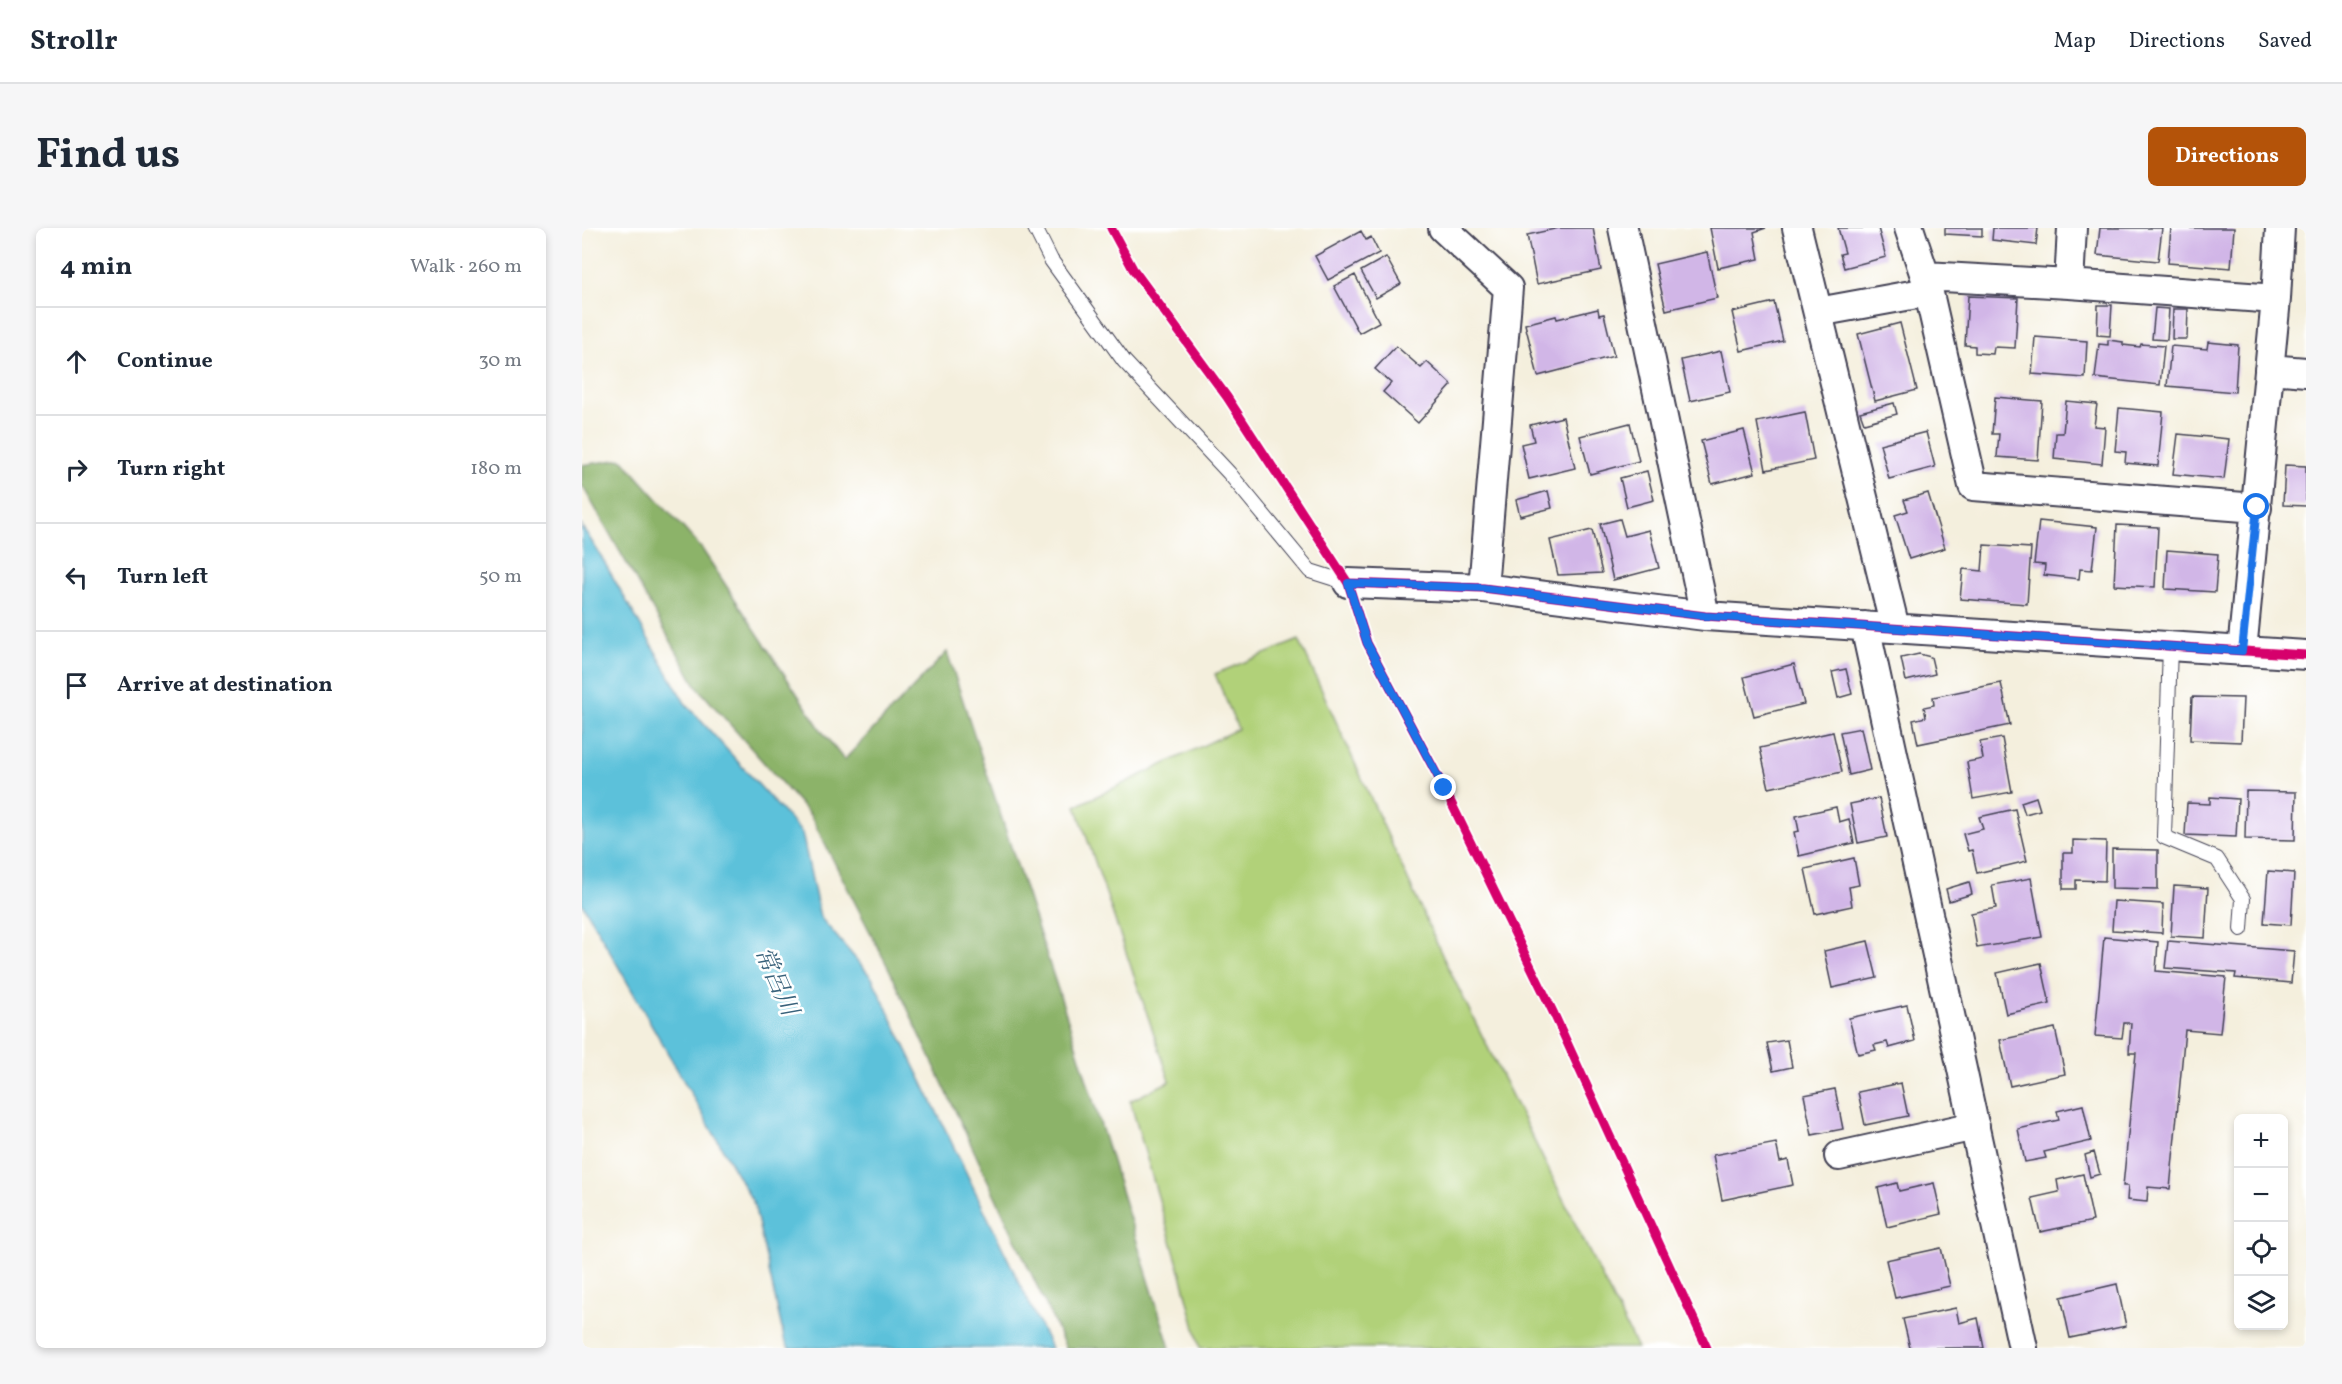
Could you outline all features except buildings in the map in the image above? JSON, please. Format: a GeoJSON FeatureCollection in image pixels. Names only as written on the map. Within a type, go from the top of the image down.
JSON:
{"type":"FeatureCollection","features":[{"type":"Feature","properties":{"kind":"street"},"geometry":{"type":"LineString","coordinates":[[1443,228],[1508,288],[1483,588]]}},
{"type":"Feature","properties":{"kind":"street"},"geometry":{"type":"LineString","coordinates":[[1623,228],[1705,616]]}},
{"type":"Feature","properties":{"kind":"street"},"geometry":{"type":"LineString","coordinates":[[1797,228],[1894,628]]}},
{"type":"Feature","properties":{"kind":"street"},"geometry":{"type":"LineString","coordinates":[[1909,228],[1926,284],[1973,486],[2257,507]]}},
{"type":"Feature","properties":{"kind":"street"},"geometry":{"type":"LineString","coordinates":[[2069,284],[2072,228]]}},
{"type":"Feature","properties":{"kind":"street"},"geometry":{"type":"LineString","coordinates":[[2242,651],[2276,299],[2280,228]]}},
{"type":"Feature","properties":{"kind":"street"},"geometry":{"type":"LineString","coordinates":[[1818,312],[1926,284],[2069,284],[2276,299]]}},
{"type":"Feature","properties":{"kind":"street"},"geometry":{"type":"LineString","coordinates":[[2269,369],[2306,372]]}},
{"type":"Feature","properties":{"kind":"street"},"geometry":{"type":"LineString","coordinates":[[1348,583],[1483,588],[1705,616],[2306,655]]}},
{"type":"Feature","properties":{"kind":"street"},"geometry":{"type":"LineString","coordinates":[[1865,626],[2023,1348]]}},
{"type":"Feature","properties":{"kind":"street"},"geometry":{"type":"LineString","coordinates":[[1839,1156],[1975,1126]]}},
{"type":"Feature","properties":{"kind":"lane"},"geometry":{"type":"LineString","coordinates":[[1035,228],[1051,260],[1124,360],[1229,473],[1310,571],[1348,583]]}},
{"type":"Feature","properties":{"kind":"lane"},"geometry":{"type":"LineString","coordinates":[[2170,646],[2164,837],[2217,859],[2242,899],[2241,929]]}},
{"type":"Feature","properties":{"kind":"green space"},"geometry":{"type":"Polygon","coordinates":[[[622,459],[702,549],[821,730],[844,760],[947,652],[1069,1023],[1170,1348],[1066,1348],[891,973],[810,815],[697,687],[582,485],[582,465],[622,459]]]}},
{"type":"Feature","properties":{"kind":"green space"},"geometry":{"type":"Polygon","coordinates":[[[1299,640],[1443,957],[1637,1348],[1200,1348],[1130,1101],[1170,1081],[1076,806],[1238,729],[1215,674],[1299,640]]]}},
{"type":"Feature","properties":{"kind":"water","name":"常呂川"},"geometry":{"type":"Polygon","coordinates":[[[582,526],[685,703],[802,833],[820,917],[872,978],[1051,1348],[789,1348],[784,1338],[754,1204],[582,903],[582,526]]]}},
{"type":"Feature","properties":{"kind":"cycle path"},"geometry":{"type":"LineString","coordinates":[[1111,228],[1133,269],[1227,397],[1348,583],[1367,643],[1444,788],[1554,1014],[1707,1348]]}},
{"type":"Feature","properties":{"kind":"cycle path"},"geometry":{"type":"LineString","coordinates":[[1348,583],[1483,588],[1705,616],[2306,655]]}},
{"type":"Feature","properties":{"kind":"route"},"geometry":{"type":"LineString","coordinates":[[1444,788],[1367,643],[1348,583],[1483,588],[1705,616],[2242,651],[2257,507]]}}]}
